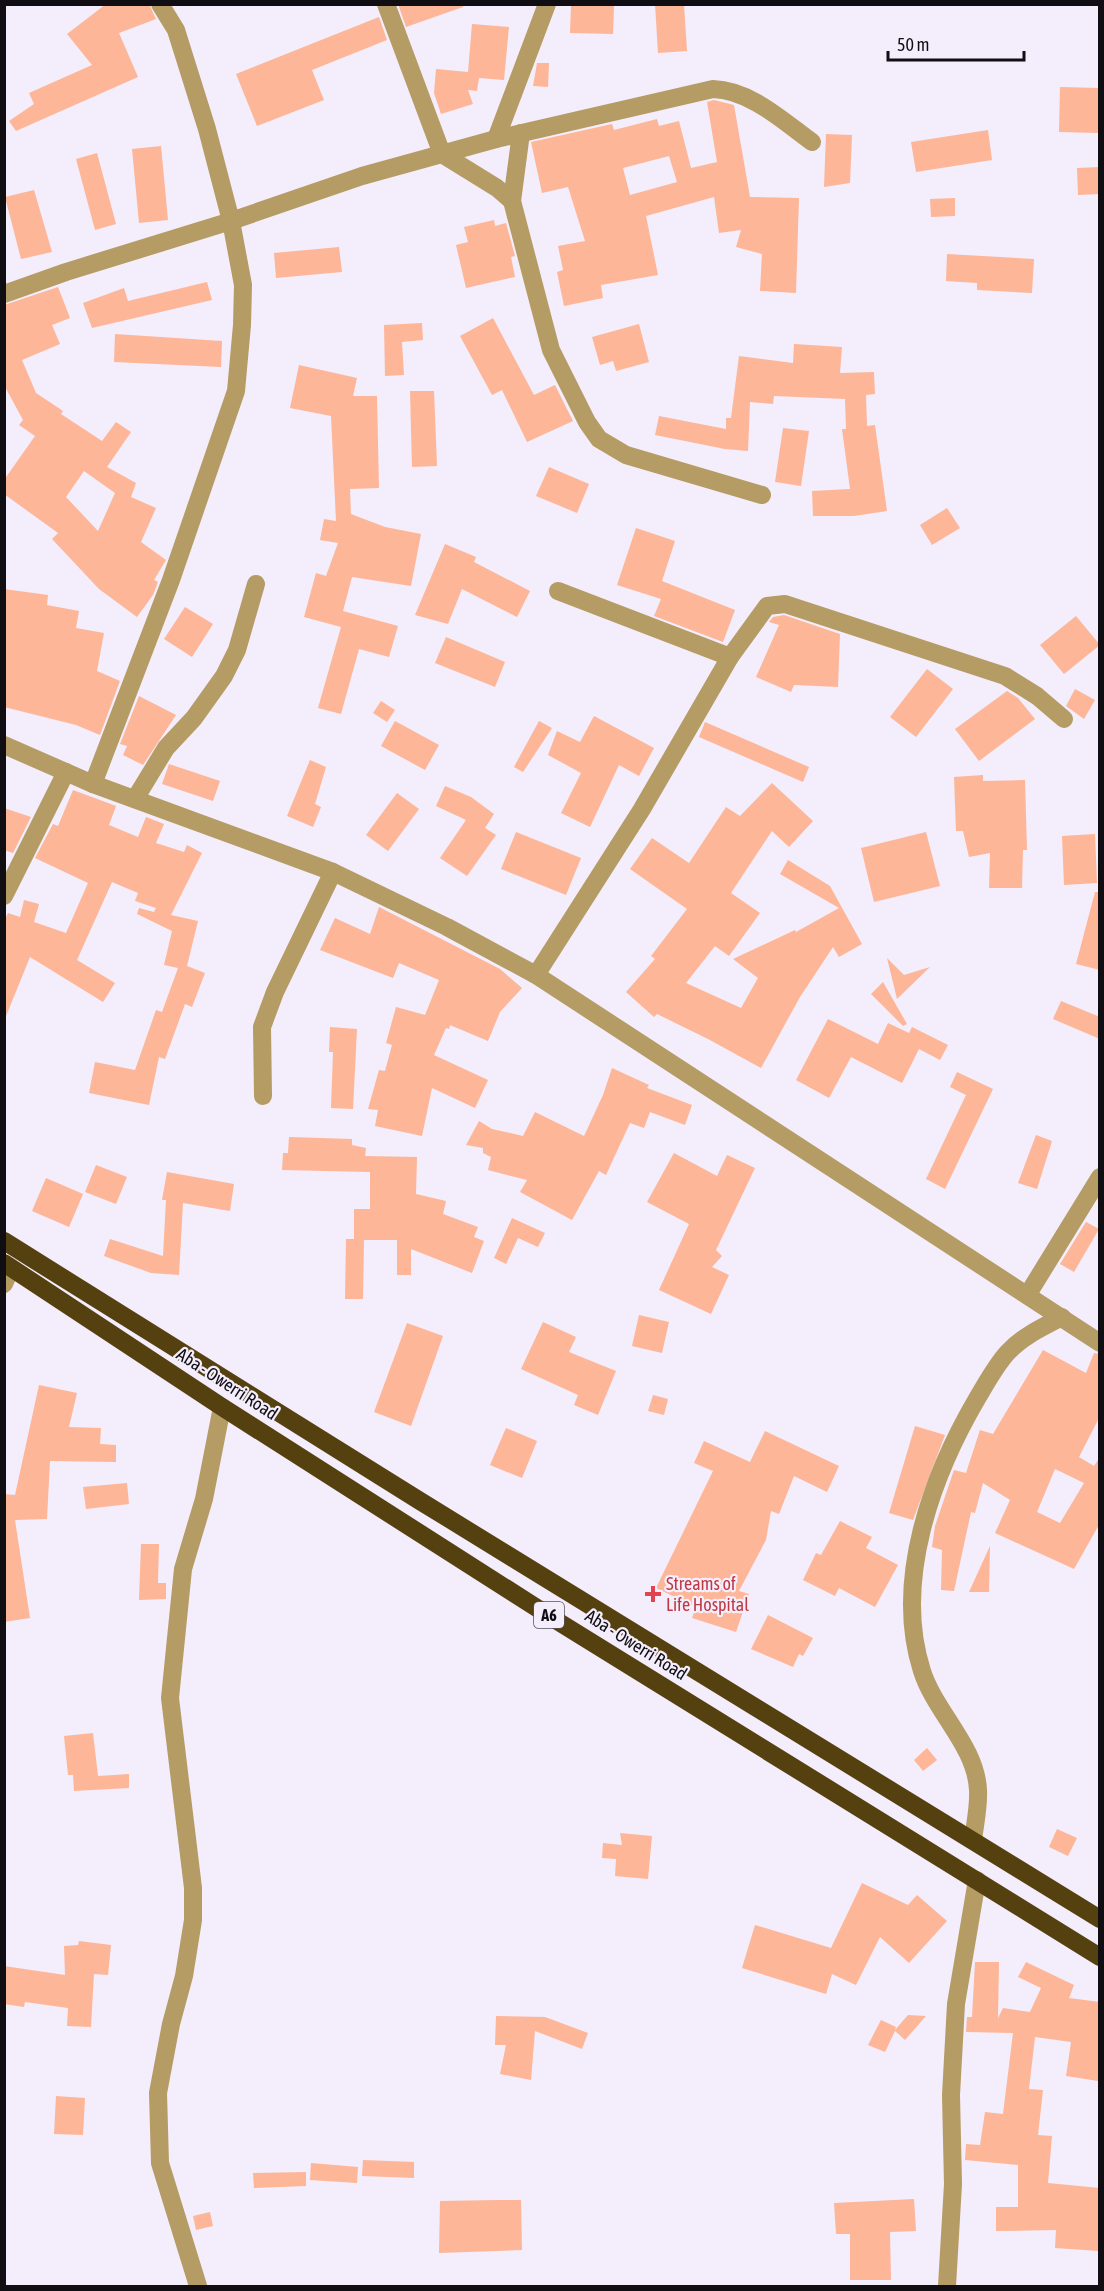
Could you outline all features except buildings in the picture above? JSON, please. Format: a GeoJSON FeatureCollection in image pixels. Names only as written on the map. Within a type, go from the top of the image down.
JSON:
{"type":"FeatureCollection","features":[{"type":"Feature","properties":{"kind":"highway","name":"Aba - Owerri Road"},"geometry":{"type":"LineString","coordinates":[[4,1240],[440,1513],[1100,1919]]}},
{"type":"Feature","properties":{"kind":"highway","name":"Aba - Owerri Road"},"geometry":{"type":"LineString","coordinates":[[7,1271],[562,1624],[1100,1957]]}},
{"type":"Feature","properties":{"kind":"street"},"geometry":{"type":"LineString","coordinates":[[93,784],[171,580],[236,391],[243,285],[231,221],[207,129],[176,30],[160,4]]}},
{"type":"Feature","properties":{"kind":"street"},"geometry":{"type":"LineString","coordinates":[[386,4],[442,154],[497,188],[512,201]]}},
{"type":"Feature","properties":{"kind":"street"},"geometry":{"type":"LineString","coordinates":[[495,139],[547,4]]}},
{"type":"Feature","properties":{"kind":"street"},"geometry":{"type":"LineString","coordinates":[[4,294],[362,176],[495,139],[713,89],[731,89],[812,142]]}},
{"type":"Feature","properties":{"kind":"street"},"geometry":{"type":"LineString","coordinates":[[521,133],[512,201],[551,350],[587,422],[599,439],[626,455],[762,495]]}},
{"type":"Feature","properties":{"kind":"street"},"geometry":{"type":"LineString","coordinates":[[135,799],[166,748],[194,718],[224,676],[237,650],[256,584]]}},
{"type":"Feature","properties":{"kind":"street"},"geometry":{"type":"LineString","coordinates":[[558,591],[730,657]]}},
{"type":"Feature","properties":{"kind":"street"},"geometry":{"type":"LineString","coordinates":[[536,975],[642,809],[730,657],[767,606],[785,604],[1005,676],[1037,696],[1064,719]]}},
{"type":"Feature","properties":{"kind":"street"},"geometry":{"type":"LineString","coordinates":[[4,744],[93,784],[333,872],[447,927],[536,975],[1100,1343]]}},
{"type":"Feature","properties":{"kind":"street"},"geometry":{"type":"LineString","coordinates":[[4,896],[66,772]]}},
{"type":"Feature","properties":{"kind":"street"},"geometry":{"type":"LineString","coordinates":[[264,1096],[262,1027],[275,992],[333,872]]}},
{"type":"Feature","properties":{"kind":"street"},"geometry":{"type":"LineString","coordinates":[[1028,1294],[1100,1178]]}},
{"type":"Feature","properties":{"kind":"street"},"geometry":{"type":"LineString","coordinates":[[973,1840],[979,1789],[969,1757],[922,1673],[915,1639],[913,1599],[916,1559],[924,1521],[943,1467],[967,1416],[988,1380],[1010,1350],[1032,1333],[1062,1317]]}},
{"type":"Feature","properties":{"kind":"street"},"geometry":{"type":"LineString","coordinates":[[198,2286],[160,2163],[158,2093],[171,2024],[184,1976],[193,1920],[193,1888],[170,1698],[183,1569],[204,1499],[222,1407]]}},
{"type":"Feature","properties":{"kind":"street"},"geometry":{"type":"LineString","coordinates":[[947,2286],[953,2184],[951,2095],[956,2004],[977,1880]]}},
{"type":"Feature","properties":{"kind":"place","name":"Streams of Life Hospital"},"geometry":{"type":"Point","coordinates":[653,1594]}}]}
